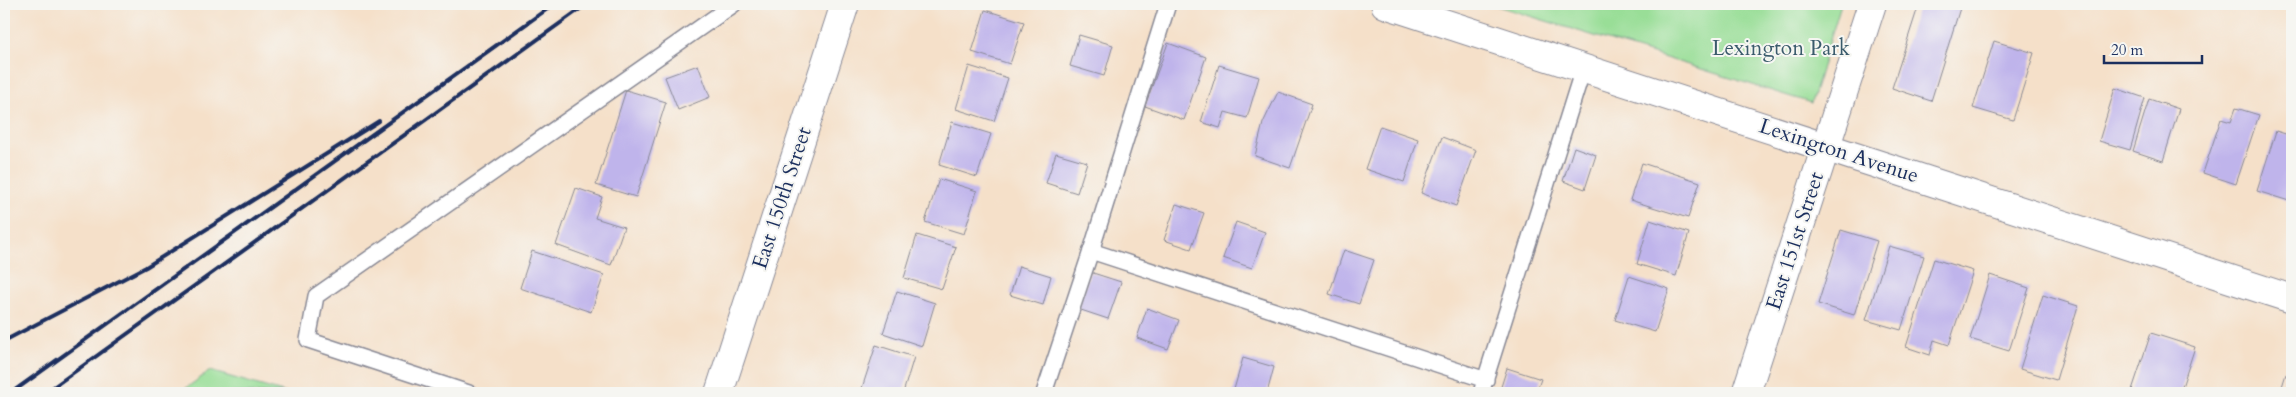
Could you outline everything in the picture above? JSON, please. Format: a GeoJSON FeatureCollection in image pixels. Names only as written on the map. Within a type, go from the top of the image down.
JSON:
{"type":"FeatureCollection","features":[{"type":"Feature","properties":{"kind":"street","name":"East 150th Street"},"geometry":{"type":"LineString","coordinates":[[719,393],[845,4]]}},
{"type":"Feature","properties":{"kind":"street","name":"Lexington Avenue"},"geometry":{"type":"LineString","coordinates":[[1384,4],[1826,146],[2292,299]]}},
{"type":"Feature","properties":{"kind":"street","name":"East 151st Street"},"geometry":{"type":"LineString","coordinates":[[1746,393],[1872,4]]}},
{"type":"Feature","properties":{"kind":"lane"},"geometry":{"type":"LineString","coordinates":[[469,393],[308,340],[316,296],[734,4]]}},
{"type":"Feature","properties":{"kind":"lane"},"geometry":{"type":"LineString","coordinates":[[1044,393],[1091,251],[1168,4]]}},
{"type":"Feature","properties":{"kind":"lane"},"geometry":{"type":"LineString","coordinates":[[1091,251],[1484,387],[1583,69]]}},
{"type":"Feature","properties":{"kind":"green space","name":"Lexington Park"},"geometry":{"type":"Polygon","coordinates":[[[1491,4],[1841,4],[1811,103],[1491,4]]]}},
{"type":"Feature","properties":{"kind":"green space"},"geometry":{"type":"Polygon","coordinates":[[[210,371],[286,393],[179,393],[210,371]]]}},
{"type":"Feature","properties":{"kind":"building"},"geometry":{"type":"Polygon","coordinates":[[[1919,4],[1946,4],[1960,8],[1931,101],[1892,88],[1919,4]]]}},
{"type":"Feature","properties":{"kind":"building"},"geometry":{"type":"Polygon","coordinates":[[[985,10],[1024,22],[1010,64],[972,52],[985,10]]]}},
{"type":"Feature","properties":{"kind":"building"},"geometry":{"type":"Polygon","coordinates":[[[1079,35],[1113,45],[1104,76],[1070,66],[1079,35]]]}},
{"type":"Feature","properties":{"kind":"building"},"geometry":{"type":"Polygon","coordinates":[[[1994,41],[2034,53],[2013,120],[1973,108],[1994,41]]]}},
{"type":"Feature","properties":{"kind":"building"},"geometry":{"type":"Polygon","coordinates":[[[1168,43],[1206,57],[1184,120],[1145,106],[1168,43]]]}},
{"type":"Feature","properties":{"kind":"building"},"geometry":{"type":"Polygon","coordinates":[[[698,65],[710,97],[678,110],[665,77],[698,65]]]}},
{"type":"Feature","properties":{"kind":"building"},"geometry":{"type":"Polygon","coordinates":[[[1219,65],[1259,77],[1247,118],[1225,112],[1220,128],[1201,122],[1219,65]]]}},
{"type":"Feature","properties":{"kind":"building"},"geometry":{"type":"Polygon","coordinates":[[[969,66],[1008,78],[994,121],[956,109],[969,66]]]}},
{"type":"Feature","properties":{"kind":"building"},"geometry":{"type":"Polygon","coordinates":[[[2115,88],[2145,98],[2130,150],[2099,141],[2115,88]]]}},
{"type":"Feature","properties":{"kind":"building"},"geometry":{"type":"Polygon","coordinates":[[[626,90],[666,102],[636,197],[596,185],[626,90]]]}},
{"type":"Feature","properties":{"kind":"building"},"geometry":{"type":"Polygon","coordinates":[[[1278,92],[1312,104],[1290,168],[1255,156],[1263,123],[1278,92]]]}},
{"type":"Feature","properties":{"kind":"building"},"geometry":{"type":"Polygon","coordinates":[[[2149,99],[2179,109],[2163,161],[2133,151],[2149,99]]]}},
{"type":"Feature","properties":{"kind":"building"},"geometry":{"type":"Polygon","coordinates":[[[2236,108],[2259,115],[2236,184],[2203,173],[2221,119],[2231,122],[2236,108]]]}},
{"type":"Feature","properties":{"kind":"building"},"geometry":{"type":"Polygon","coordinates":[[[952,122],[991,134],[977,177],[939,165],[952,122]]]}},
{"type":"Feature","properties":{"kind":"building"},"geometry":{"type":"Polygon","coordinates":[[[1380,126],[1418,139],[1404,182],[1365,169],[1380,126]]]}},
{"type":"Feature","properties":{"kind":"building"},"geometry":{"type":"Polygon","coordinates":[[[2276,131],[2292,136],[2292,192],[2289,201],[2257,191],[2276,131]]]}},
{"type":"Feature","properties":{"kind":"building"},"geometry":{"type":"Polygon","coordinates":[[[1442,137],[1476,150],[1456,206],[1421,193],[1442,137]]]}},
{"type":"Feature","properties":{"kind":"building"},"geometry":{"type":"Polygon","coordinates":[[[1574,147],[1596,155],[1585,189],[1563,181],[1574,147]]]}},
{"type":"Feature","properties":{"kind":"building"},"geometry":{"type":"Polygon","coordinates":[[[1056,153],[1087,162],[1077,193],[1046,183],[1056,153]]]}},
{"type":"Feature","properties":{"kind":"building"},"geometry":{"type":"Polygon","coordinates":[[[1642,163],[1700,182],[1688,218],[1630,200],[1642,163]]]}},
{"type":"Feature","properties":{"kind":"building"},"geometry":{"type":"Polygon","coordinates":[[[939,179],[977,191],[964,234],[925,222],[939,179]]]}},
{"type":"Feature","properties":{"kind":"building"},"geometry":{"type":"Polygon","coordinates":[[[576,188],[602,197],[595,218],[624,227],[611,265],[556,245],[576,188]]]}},
{"type":"Feature","properties":{"kind":"building"},"geometry":{"type":"Polygon","coordinates":[[[1176,204],[1204,213],[1191,249],[1164,240],[1176,204]]]}},
{"type":"Feature","properties":{"kind":"building"},"geometry":{"type":"Polygon","coordinates":[[[1650,220],[1689,233],[1676,276],[1637,264],[1650,220]]]}},
{"type":"Feature","properties":{"kind":"building"},"geometry":{"type":"Polygon","coordinates":[[[1236,222],[1265,232],[1252,268],[1223,258],[1236,222]]]}},
{"type":"Feature","properties":{"kind":"building"},"geometry":{"type":"Polygon","coordinates":[[[1841,230],[1877,241],[1854,315],[1818,304],[1841,230]]]}},
{"type":"Feature","properties":{"kind":"building"},"geometry":{"type":"Polygon","coordinates":[[[917,235],[956,247],[942,289],[904,278],[917,235]]]}},
{"type":"Feature","properties":{"kind":"building"},"geometry":{"type":"Polygon","coordinates":[[[1889,246],[1924,256],[1901,330],[1866,320],[1889,246]]]}},
{"type":"Feature","properties":{"kind":"building"},"geometry":{"type":"Polygon","coordinates":[[[1344,250],[1374,260],[1359,304],[1329,294],[1344,250]]]}},
{"type":"Feature","properties":{"kind":"building"},"geometry":{"type":"Polygon","coordinates":[[[532,251],[604,275],[591,312],[520,288],[532,251]]]}},
{"type":"Feature","properties":{"kind":"building"},"geometry":{"type":"Polygon","coordinates":[[[1934,259],[1973,271],[1949,345],[1934,340],[1930,355],[1906,347],[1934,259]]]}},
{"type":"Feature","properties":{"kind":"building"},"geometry":{"type":"Polygon","coordinates":[[[1019,266],[1051,276],[1043,305],[1010,295],[1019,266]]]}},
{"type":"Feature","properties":{"kind":"building"},"geometry":{"type":"Polygon","coordinates":[[[1090,272],[1121,282],[1108,319],[1078,309],[1090,272]]]}},
{"type":"Feature","properties":{"kind":"building"},"geometry":{"type":"Polygon","coordinates":[[[1990,275],[2029,288],[2009,351],[1970,339],[1990,275]]]}},
{"type":"Feature","properties":{"kind":"building"},"geometry":{"type":"Polygon","coordinates":[[[1629,276],[1669,289],[1655,332],[1615,320],[1629,276]]]}},
{"type":"Feature","properties":{"kind":"building"},"geometry":{"type":"Polygon","coordinates":[[[897,291],[935,303],[922,346],[883,333],[897,291]]]}},
{"type":"Feature","properties":{"kind":"building"},"geometry":{"type":"Polygon","coordinates":[[[2043,295],[2078,306],[2056,380],[2020,369],[2043,295]]]}},
{"type":"Feature","properties":{"kind":"building"},"geometry":{"type":"Polygon","coordinates":[[[1147,308],[1179,320],[1168,349],[1137,338],[1147,308]]]}},
{"type":"Feature","properties":{"kind":"building"},"geometry":{"type":"Polygon","coordinates":[[[2151,333],[2195,347],[2180,393],[2131,393],[2151,333]]]}},
{"type":"Feature","properties":{"kind":"building"},"geometry":{"type":"Polygon","coordinates":[[[876,345],[914,357],[903,393],[880,393],[862,388],[876,345]]]}},
{"type":"Feature","properties":{"kind":"building"},"geometry":{"type":"Polygon","coordinates":[[[1243,358],[1274,367],[1267,393],[1233,393],[1243,358]]]}},
{"type":"Feature","properties":{"kind":"building"},"geometry":{"type":"Polygon","coordinates":[[[1507,368],[1541,379],[1536,393],[1499,393],[1507,368]]]}},
{"type":"Feature","properties":{"kind":"building"},"geometry":{"type":"Polygon","coordinates":[[[2286,374],[2292,376],[2292,393],[2280,393],[2286,374]]]}},
{"type":"Feature","properties":{"kind":"railway"},"geometry":{"type":"LineString","coordinates":[[11,393],[554,4]]}},
{"type":"Feature","properties":{"kind":"railway"},"geometry":{"type":"LineString","coordinates":[[45,393],[587,4]]}},
{"type":"Feature","properties":{"kind":"railway"},"geometry":{"type":"LineString","coordinates":[[4,341],[146,267],[379,121]]}}]}
